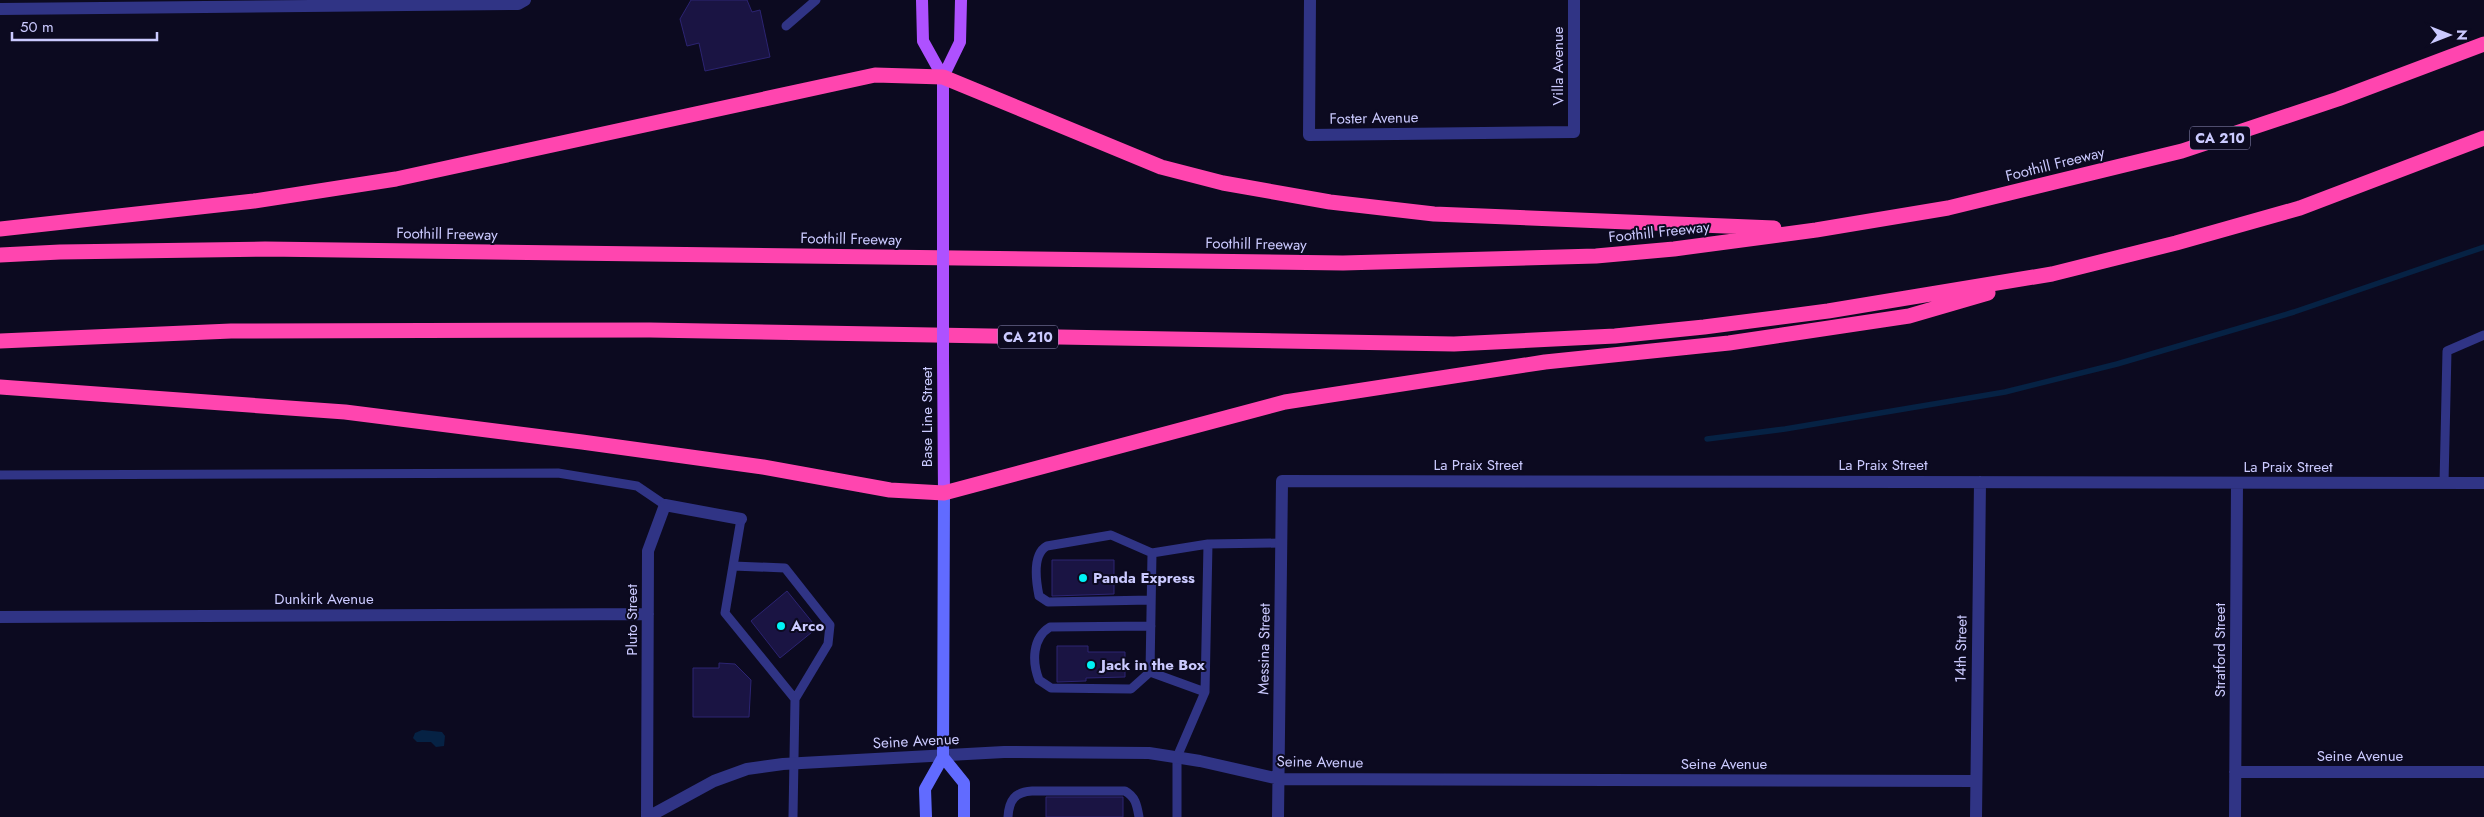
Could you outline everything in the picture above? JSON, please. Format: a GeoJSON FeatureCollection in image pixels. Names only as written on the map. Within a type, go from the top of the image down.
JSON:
{"type":"FeatureCollection","features":[{"type":"Feature","properties":{"kind":"highway","name":"Foothill Freeway"},"geometry":{"type":"LineString","coordinates":[[0,255],[60,252],[265,249],[1343,263],[1596,256],[1674,249],[1816,230],[1948,208],[2182,151],[2338,99],[2484,44]]}},
{"type":"Feature","properties":{"kind":"highway"},"geometry":{"type":"LineString","coordinates":[[0,229],[254,201],[396,179],[875,74],[943,77],[1162,166],[1223,183],[1330,202],[1434,214],[1816,230]]}},
{"type":"Feature","properties":{"kind":"highway","name":"CA 210"},"geometry":{"type":"LineString","coordinates":[[0,341],[231,331],[650,330],[1454,344],[1615,336],[1828,311],[2052,274],[2176,243],[2300,208],[2484,138]]}},
{"type":"Feature","properties":{"kind":"highway"},"geometry":{"type":"LineString","coordinates":[[0,387],[355,413],[753,466],[890,490],[944,493],[1285,402],[1545,362],[1729,343],[1909,316],[2052,274]]}},
{"type":"Feature","properties":{"kind":"main road","name":"Base Line Street"},"geometry":{"type":"LineString","coordinates":[[922,0],[923,41],[943,77]]}},
{"type":"Feature","properties":{"kind":"main road","name":"Base Line Street"},"geometry":{"type":"LineString","coordinates":[[926,817],[925,789],[943,757],[943,77],[960,42],[961,0]]}},
{"type":"Feature","properties":{"kind":"main road"},"geometry":{"type":"LineString","coordinates":[[943,757],[964,783],[964,817]]}},
{"type":"Feature","properties":{"kind":"street"},"geometry":{"type":"LineString","coordinates":[[0,9],[518,4],[525,0]]}},
{"type":"Feature","properties":{"kind":"street","name":"Foster Avenue"},"geometry":{"type":"LineString","coordinates":[[1310,0],[1309,135],[1574,132]]}},
{"type":"Feature","properties":{"kind":"street","name":"Villa Avenue"},"geometry":{"type":"LineString","coordinates":[[1574,0],[1574,132]]}},
{"type":"Feature","properties":{"kind":"street","name":"La Praix Street"},"geometry":{"type":"LineString","coordinates":[[1282,481],[2484,483]]}},
{"type":"Feature","properties":{"kind":"street","name":"Messina Street"},"geometry":{"type":"LineString","coordinates":[[1278,817],[1282,481]]}},
{"type":"Feature","properties":{"kind":"street","name":"14th Street"},"geometry":{"type":"LineString","coordinates":[[1976,817],[1980,482]]}},
{"type":"Feature","properties":{"kind":"street","name":"Stratford Street"},"geometry":{"type":"LineString","coordinates":[[2235,817],[2237,483]]}},
{"type":"Feature","properties":{"kind":"street"},"geometry":{"type":"LineString","coordinates":[[665,505],[741,520]]}},
{"type":"Feature","properties":{"kind":"street","name":"Pluto Street"},"geometry":{"type":"LineString","coordinates":[[648,817],[648,552],[665,505]]}},
{"type":"Feature","properties":{"kind":"street","name":"Dunkirk Avenue"},"geometry":{"type":"LineString","coordinates":[[0,616],[648,614]]}},
{"type":"Feature","properties":{"kind":"street","name":"Seine Avenue"},"geometry":{"type":"LineString","coordinates":[[648,817],[693,790],[747,769],[793,764],[1014,752],[1149,753],[1177,757],[1279,779],[1976,781]]}},
{"type":"Feature","properties":{"kind":"street","name":"Seine Avenue"},"geometry":{"type":"LineString","coordinates":[[2235,772],[2484,772]]}},
{"type":"Feature","properties":{"kind":"lane"},"geometry":{"type":"LineString","coordinates":[[786,26],[816,0]]}},
{"type":"Feature","properties":{"kind":"lane"},"geometry":{"type":"LineString","coordinates":[[2444,483],[2447,351],[2484,335]]}},
{"type":"Feature","properties":{"kind":"lane"},"geometry":{"type":"LineString","coordinates":[[0,475],[558,473],[637,486],[665,505]]}},
{"type":"Feature","properties":{"kind":"lane"},"geometry":{"type":"LineString","coordinates":[[741,520],[725,613],[795,699]]}},
{"type":"Feature","properties":{"kind":"lane"},"geometry":{"type":"LineString","coordinates":[[1151,600],[1048,602],[1039,596],[1038,556],[1041,549],[1047,546],[1112,536],[1152,553],[1208,544],[1281,543]]}},
{"type":"Feature","properties":{"kind":"lane"},"geometry":{"type":"LineString","coordinates":[[1177,817],[1177,757],[1205,692],[1208,544]]}},
{"type":"Feature","properties":{"kind":"lane"},"geometry":{"type":"LineString","coordinates":[[1151,626],[1050,627],[1041,633],[1037,641],[1035,661],[1039,680],[1052,688],[1131,689],[1150,672],[1151,626],[1152,553]]}},
{"type":"Feature","properties":{"kind":"lane"},"geometry":{"type":"LineString","coordinates":[[733,566],[785,568],[830,625],[828,644],[795,699],[793,817]]}},
{"type":"Feature","properties":{"kind":"lane"},"geometry":{"type":"LineString","coordinates":[[1150,672],[1205,692]]}},
{"type":"Feature","properties":{"kind":"lane"},"geometry":{"type":"LineString","coordinates":[[1008,817],[1009,805],[1020,792],[1125,791],[1131,794],[1136,802],[1139,817]]}},
{"type":"Feature","properties":{"kind":"water"},"geometry":{"type":"Polygon","coordinates":[[[422,730],[442,732],[445,736],[444,746],[436,747],[431,742],[417,742],[413,738],[415,733],[422,730]]]}},
{"type":"Feature","properties":{"kind":"building"},"geometry":{"type":"Polygon","coordinates":[[[691,0],[747,0],[752,12],[760,10],[770,57],[705,71],[699,43],[687,46],[680,19],[691,0]]]}},
{"type":"Feature","properties":{"kind":"building","name":"Panda Express"},"geometry":{"type":"Polygon","coordinates":[[[1052,560],[1114,560],[1114,594],[1052,596],[1052,560]]]}},
{"type":"Feature","properties":{"kind":"building"},"geometry":{"type":"Polygon","coordinates":[[[787,591],[817,628],[780,658],[751,621],[787,591]]]}},
{"type":"Feature","properties":{"kind":"building","name":"Jack in the Box"},"geometry":{"type":"Polygon","coordinates":[[[1057,646],[1088,646],[1088,652],[1125,652],[1125,677],[1086,678],[1086,681],[1057,682],[1057,646]]]}},
{"type":"Feature","properties":{"kind":"building"},"geometry":{"type":"Polygon","coordinates":[[[719,663],[735,664],[751,680],[749,717],[693,717],[693,668],[719,668],[719,663]]]}},
{"type":"Feature","properties":{"kind":"building"},"geometry":{"type":"Polygon","coordinates":[[[1046,797],[1123,797],[1123,817],[1046,817],[1046,797]]]}},
{"type":"Feature","properties":{"kind":"waterway"},"geometry":{"type":"LineString","coordinates":[[1707,439],[1785,429],[2005,392],[2117,364],[2294,312],[2484,247]]}},
{"type":"Feature","properties":{"kind":"place","name":"Panda Express"},"geometry":{"type":"Point","coordinates":[1083,578]}},
{"type":"Feature","properties":{"kind":"place","name":"Arco"},"geometry":{"type":"Point","coordinates":[781,626]}},
{"type":"Feature","properties":{"kind":"place","name":"Jack in the Box"},"geometry":{"type":"Point","coordinates":[1091,665]}}]}
